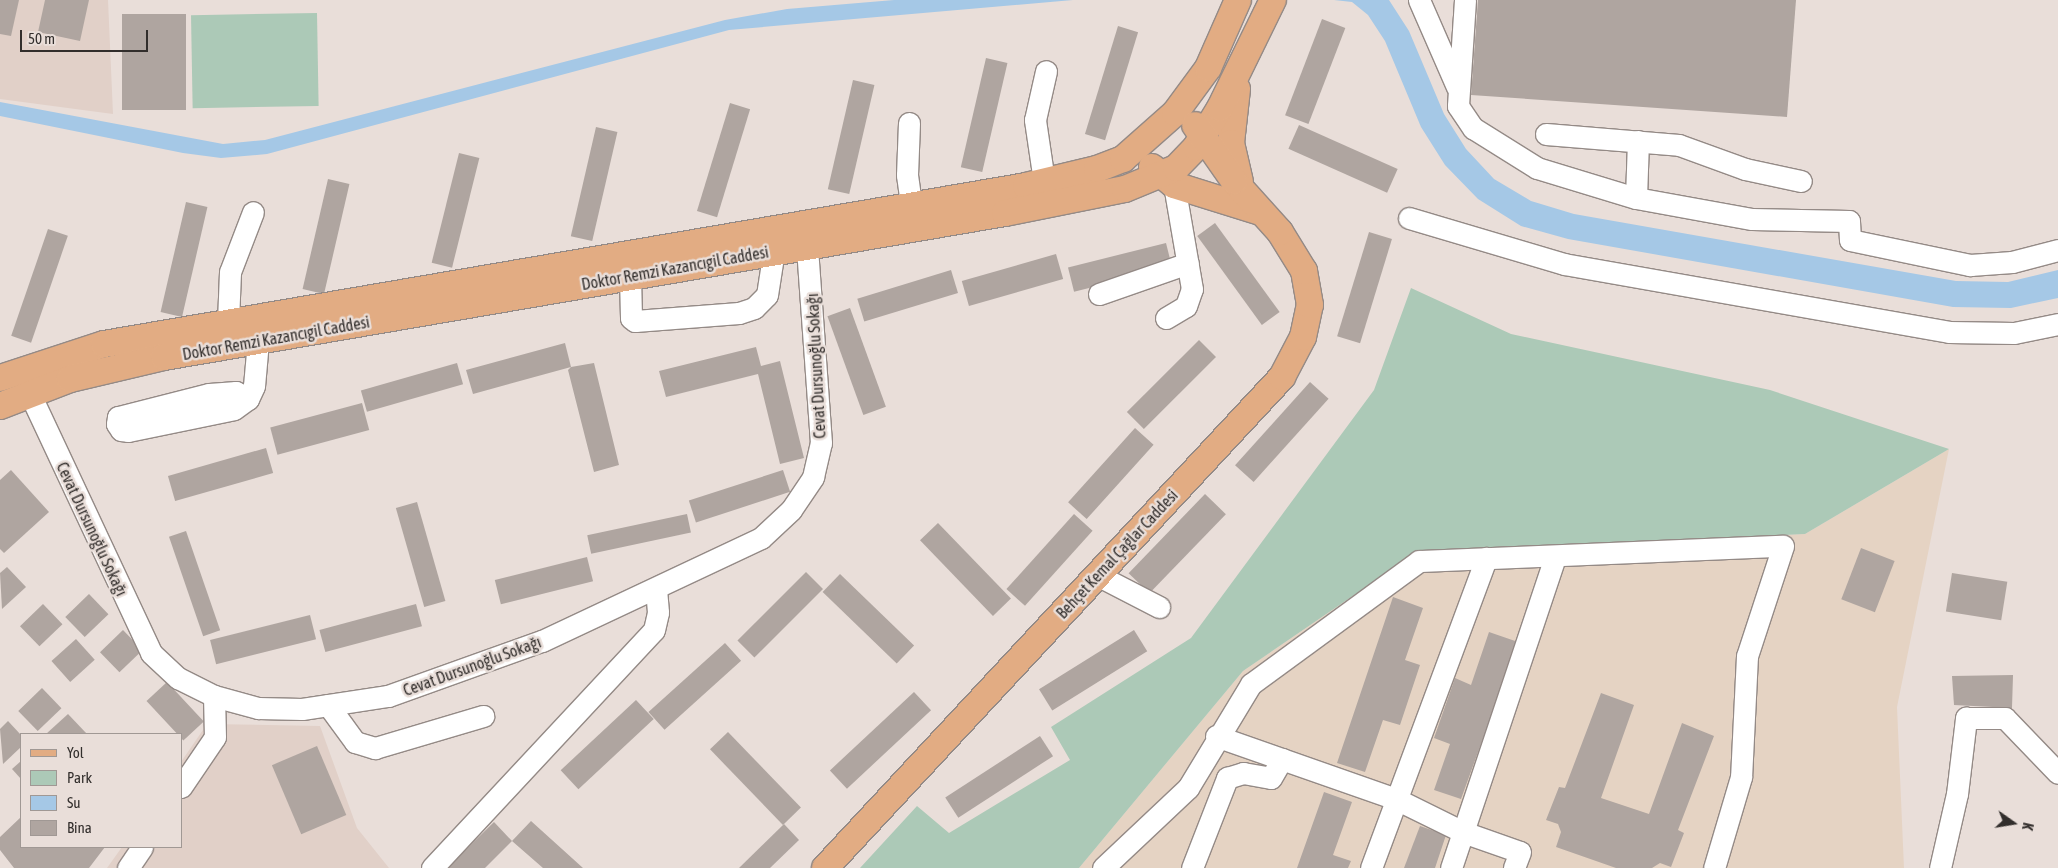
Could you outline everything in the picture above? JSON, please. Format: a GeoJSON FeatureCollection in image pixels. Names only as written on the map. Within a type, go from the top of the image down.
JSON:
{"type":"FeatureCollection","features":[{"type":"Feature","properties":{"kind":"main road","name":"Doktor Remzi Kazancıgil Caddesi"},"geometry":{"type":"LineString","coordinates":[[0,378],[104,344],[1044,181],[1123,159],[1145,142],[1175,113],[1208,68],[1236,5]]}},
{"type":"Feature","properties":{"kind":"main road","name":"Doktor Remzi Kazancıgil Caddesi"},"geometry":{"type":"LineString","coordinates":[[0,406],[29,392],[118,368],[258,341],[774,250],[1096,198],[1168,181],[1176,168],[1203,137],[1269,8]]}},
{"type":"Feature","properties":{"kind":"main road"},"geometry":{"type":"LineString","coordinates":[[1244,59],[1235,96],[1231,143],[1253,204]]}},
{"type":"Feature","properties":{"kind":"main road","name":"Behçet Kemal Çağlar Caddesi"},"geometry":{"type":"LineString","coordinates":[[824,868],[1282,377],[1303,337],[1310,305],[1304,271],[1284,238],[1253,204],[1194,124],[1175,113]]}},
{"type":"Feature","properties":{"kind":"main road"},"geometry":{"type":"LineString","coordinates":[[1145,142],[1145,154],[1168,181],[1253,204]]}},
{"type":"Feature","properties":{"kind":"street"},"geometry":{"type":"LineString","coordinates":[[1419,0],[1458,89]]}},
{"type":"Feature","properties":{"kind":"street"},"geometry":{"type":"LineString","coordinates":[[1465,0],[1458,106],[1473,128],[1498,146],[1537,168],[1636,198],[1752,219],[1849,221],[1850,240],[1970,265],[2012,262],[2058,250]]}},
{"type":"Feature","properties":{"kind":"street"},"geometry":{"type":"LineString","coordinates":[[1044,181],[1035,120],[1046,71]]}},
{"type":"Feature","properties":{"kind":"street"},"geometry":{"type":"LineString","coordinates":[[909,123],[907,175],[911,203]]}},
{"type":"Feature","properties":{"kind":"street"},"geometry":{"type":"LineString","coordinates":[[1546,134],[1679,145],[1745,169],[1801,180]]}},
{"type":"Feature","properties":{"kind":"street"},"geometry":{"type":"LineString","coordinates":[[1636,198],[1638,141]]}},
{"type":"Feature","properties":{"kind":"street"},"geometry":{"type":"LineString","coordinates":[[1166,318],[1178,314],[1191,299],[1188,263],[1168,181]]}},
{"type":"Feature","properties":{"kind":"street"},"geometry":{"type":"LineString","coordinates":[[228,322],[230,272],[253,212]]}},
{"type":"Feature","properties":{"kind":"street"},"geometry":{"type":"LineString","coordinates":[[1409,218],[1564,264],[1949,332],[2014,333],[2058,324]]}},
{"type":"Feature","properties":{"kind":"street","name":"Cevat Dursunoğlu Sokağı"},"geometry":{"type":"LineString","coordinates":[[29,392],[150,653],[178,678],[214,696],[258,708],[328,705],[388,696],[533,645],[761,538],[791,510],[813,477],[821,443],[807,246]]}},
{"type":"Feature","properties":{"kind":"street"},"geometry":{"type":"LineString","coordinates":[[630,276],[631,318],[642,323],[739,313],[754,308],[767,295],[774,250]]}},
{"type":"Feature","properties":{"kind":"street"},"geometry":{"type":"LineString","coordinates":[[1099,294],[1188,263]]}},
{"type":"Feature","properties":{"kind":"street"},"geometry":{"type":"LineString","coordinates":[[248,399],[236,392],[209,394],[118,417],[117,424],[121,430],[128,431],[234,409],[248,399],[254,386],[258,341]]}},
{"type":"Feature","properties":{"kind":"street"},"geometry":{"type":"LineString","coordinates":[[1103,868],[1188,788],[1216,736],[1251,684],[1419,561],[1555,557],[1783,546],[1747,656],[1741,777],[1714,868]]}},
{"type":"Feature","properties":{"kind":"street"},"geometry":{"type":"LineString","coordinates":[[1451,868],[1555,557]]}},
{"type":"Feature","properties":{"kind":"street"},"geometry":{"type":"LineString","coordinates":[[1371,868],[1486,558]]}},
{"type":"Feature","properties":{"kind":"street"},"geometry":{"type":"LineString","coordinates":[[1097,575],[1159,607]]}},
{"type":"Feature","properties":{"kind":"street"},"geometry":{"type":"LineString","coordinates":[[432,868],[654,630],[658,612],[656,588]]}},
{"type":"Feature","properties":{"kind":"street"},"geometry":{"type":"LineString","coordinates":[[182,786],[215,737],[214,696]]}},
{"type":"Feature","properties":{"kind":"street"},"geometry":{"type":"LineString","coordinates":[[328,705],[355,742],[375,748],[483,716]]}},
{"type":"Feature","properties":{"kind":"street"},"geometry":{"type":"LineString","coordinates":[[1940,868],[1957,794],[1966,718],[2005,718],[2058,773]]}},
{"type":"Feature","properties":{"kind":"street"},"geometry":{"type":"LineString","coordinates":[[1216,736],[1396,799],[1463,832],[1520,852],[1514,868]]}},
{"type":"Feature","properties":{"kind":"street"},"geometry":{"type":"LineString","coordinates":[[1192,868],[1226,778],[1243,773],[1271,778],[1282,759]]}},
{"type":"Feature","properties":{"kind":"street"},"geometry":{"type":"LineString","coordinates":[[128,868],[141,848]]}},
{"type":"Feature","properties":{"kind":"shaded area"},"geometry":{"type":"Polygon","coordinates":[[[0,0],[108,0],[113,114],[0,99],[0,0]]]}},
{"type":"Feature","properties":{"kind":"shaded area"},"geometry":{"type":"Polygon","coordinates":[[[1949,449],[1897,707],[1904,868],[1079,868],[1243,671],[1417,552],[1805,534],[1949,449]]]}},
{"type":"Feature","properties":{"kind":"shaded area"},"geometry":{"type":"Polygon","coordinates":[[[207,724],[320,726],[357,828],[389,868],[107,868],[121,848],[182,848],[182,761],[207,724]]]}},
{"type":"Feature","properties":{"kind":"green space"},"geometry":{"type":"Polygon","coordinates":[[[317,13],[319,106],[193,108],[191,15],[317,13]]]}},
{"type":"Feature","properties":{"kind":"green space"},"geometry":{"type":"Polygon","coordinates":[[[1411,288],[1511,334],[1770,390],[1949,449],[1805,534],[1417,552],[1243,671],[1079,868],[860,868],[917,806],[949,833],[1070,760],[1051,727],[1191,638],[1374,390],[1411,288]]]}},
{"type":"Feature","properties":{"kind":"water"},"geometry":{"type":"Polygon","coordinates":[[[894,0],[1073,0],[729,30],[267,154],[221,158],[183,153],[0,116],[0,102],[223,144],[265,140],[725,20],[787,9],[894,0]]]}},
{"type":"Feature","properties":{"kind":"water"},"geometry":{"type":"Polygon","coordinates":[[[1334,0],[1389,0],[1409,31],[1444,114],[1466,149],[1494,179],[1531,201],[1574,214],[1956,281],[2008,282],[2058,270],[2058,298],[2011,308],[1953,307],[1568,239],[1521,226],[1478,199],[1445,165],[1421,127],[1385,41],[1368,15],[1352,2],[1334,0]]]}},
{"type":"Feature","properties":{"kind":"building"},"geometry":{"type":"Polygon","coordinates":[[[0,0],[19,0],[11,36],[0,34],[0,0]]]}},
{"type":"Feature","properties":{"kind":"building"},"geometry":{"type":"Polygon","coordinates":[[[45,0],[89,0],[80,41],[38,32],[45,0]]]}},
{"type":"Feature","properties":{"kind":"building"},"geometry":{"type":"Polygon","coordinates":[[[1478,0],[1796,0],[1787,117],[1471,95],[1478,0]]]}},
{"type":"Feature","properties":{"kind":"building"},"geometry":{"type":"Polygon","coordinates":[[[122,14],[186,14],[186,110],[122,110],[122,14]]]}},
{"type":"Feature","properties":{"kind":"building"},"geometry":{"type":"Polygon","coordinates":[[[1322,19],[1345,28],[1308,124],[1285,115],[1322,19]]]}},
{"type":"Feature","properties":{"kind":"building"},"geometry":{"type":"Polygon","coordinates":[[[1118,26],[1138,32],[1105,140],[1085,134],[1118,26]]]}},
{"type":"Feature","properties":{"kind":"building"},"geometry":{"type":"Polygon","coordinates":[[[986,58],[1007,63],[982,172],[961,167],[986,58]]]}},
{"type":"Feature","properties":{"kind":"building"},"geometry":{"type":"Polygon","coordinates":[[[853,80],[874,85],[849,194],[828,189],[853,80]]]}},
{"type":"Feature","properties":{"kind":"building"},"geometry":{"type":"Polygon","coordinates":[[[730,103],[750,109],[717,217],[697,211],[730,103]]]}},
{"type":"Feature","properties":{"kind":"building"},"geometry":{"type":"Polygon","coordinates":[[[1299,125],[1398,169],[1387,193],[1288,149],[1299,125]]]}},
{"type":"Feature","properties":{"kind":"building"},"geometry":{"type":"Polygon","coordinates":[[[596,127],[617,132],[592,241],[571,236],[596,127]]]}},
{"type":"Feature","properties":{"kind":"building"},"geometry":{"type":"Polygon","coordinates":[[[459,153],[479,158],[452,268],[432,263],[459,153]]]}},
{"type":"Feature","properties":{"kind":"building"},"geometry":{"type":"Polygon","coordinates":[[[328,179],[349,184],[324,294],[303,289],[328,179]]]}},
{"type":"Feature","properties":{"kind":"building"},"geometry":{"type":"Polygon","coordinates":[[[186,202],[207,207],[182,317],[161,312],[186,202]]]}},
{"type":"Feature","properties":{"kind":"building"},"geometry":{"type":"Polygon","coordinates":[[[1215,223],[1280,312],[1262,325],[1197,236],[1215,223]]]}},
{"type":"Feature","properties":{"kind":"building"},"geometry":{"type":"Polygon","coordinates":[[[48,229],[68,236],[31,343],[11,336],[48,229]]]}},
{"type":"Feature","properties":{"kind":"building"},"geometry":{"type":"Polygon","coordinates":[[[1369,232],[1392,239],[1360,343],[1337,336],[1369,232]]]}},
{"type":"Feature","properties":{"kind":"building"},"geometry":{"type":"Polygon","coordinates":[[[1166,243],[1172,267],[1074,292],[1068,267],[1166,243]]]}},
{"type":"Feature","properties":{"kind":"building"},"geometry":{"type":"Polygon","coordinates":[[[1056,254],[1063,279],[969,306],[962,281],[1056,254]]]}},
{"type":"Feature","properties":{"kind":"building"},"geometry":{"type":"Polygon","coordinates":[[[951,270],[958,293],[864,322],[857,299],[951,270]]]}},
{"type":"Feature","properties":{"kind":"building"},"geometry":{"type":"Polygon","coordinates":[[[850,308],[886,407],[863,415],[827,316],[850,308]]]}},
{"type":"Feature","properties":{"kind":"building"},"geometry":{"type":"Polygon","coordinates":[[[1199,340],[1216,357],[1144,429],[1127,412],[1199,340]]]}},
{"type":"Feature","properties":{"kind":"building"},"geometry":{"type":"Polygon","coordinates":[[[565,343],[571,367],[473,394],[466,370],[565,343]]]}},
{"type":"Feature","properties":{"kind":"building"},"geometry":{"type":"Polygon","coordinates":[[[756,347],[761,366],[780,361],[804,458],[780,464],[758,374],[666,397],[659,371],[756,347]]]}},
{"type":"Feature","properties":{"kind":"building"},"geometry":{"type":"Polygon","coordinates":[[[457,363],[463,384],[367,412],[361,391],[457,363]]]}},
{"type":"Feature","properties":{"kind":"building"},"geometry":{"type":"Polygon","coordinates":[[[594,363],[619,465],[594,472],[568,370],[571,367],[594,363]]]}},
{"type":"Feature","properties":{"kind":"building"},"geometry":{"type":"Polygon","coordinates":[[[1310,382],[1329,399],[1254,482],[1235,465],[1310,382]]]}},
{"type":"Feature","properties":{"kind":"building"},"geometry":{"type":"Polygon","coordinates":[[[362,403],[369,430],[277,455],[270,428],[362,403]]]}},
{"type":"Feature","properties":{"kind":"building"},"geometry":{"type":"Polygon","coordinates":[[[1135,428],[1154,445],[1087,519],[1068,502],[1135,428]]]}},
{"type":"Feature","properties":{"kind":"building"},"geometry":{"type":"Polygon","coordinates":[[[266,448],[273,473],[175,501],[168,476],[266,448]]]}},
{"type":"Feature","properties":{"kind":"building"},"geometry":{"type":"Polygon","coordinates":[[[11,470],[49,512],[4,553],[0,549],[0,480],[11,470]]]}},
{"type":"Feature","properties":{"kind":"building"},"geometry":{"type":"Polygon","coordinates":[[[783,470],[790,492],[696,522],[689,501],[783,470]]]}},
{"type":"Feature","properties":{"kind":"building"},"geometry":{"type":"Polygon","coordinates":[[[1205,494],[1226,514],[1149,593],[1129,573],[1205,494]]]}},
{"type":"Feature","properties":{"kind":"building"},"geometry":{"type":"Polygon","coordinates":[[[417,502],[445,601],[424,607],[396,508],[417,502]]]}},
{"type":"Feature","properties":{"kind":"building"},"geometry":{"type":"Polygon","coordinates":[[[687,514],[691,533],[591,554],[587,535],[687,514]]]}},
{"type":"Feature","properties":{"kind":"building"},"geometry":{"type":"Polygon","coordinates":[[[1074,514],[1093,531],[1025,606],[1006,589],[1074,514]]]}},
{"type":"Feature","properties":{"kind":"building"},"geometry":{"type":"Polygon","coordinates":[[[938,523],[1011,599],[993,616],[920,540],[938,523]]]}},
{"type":"Feature","properties":{"kind":"building"},"geometry":{"type":"Polygon","coordinates":[[[186,531],[220,630],[203,636],[169,537],[186,531]]]}},
{"type":"Feature","properties":{"kind":"building"},"geometry":{"type":"Polygon","coordinates":[[[1861,548],[1895,561],[1875,612],[1841,599],[1861,548]]]}},
{"type":"Feature","properties":{"kind":"building"},"geometry":{"type":"Polygon","coordinates":[[[587,557],[593,581],[501,604],[495,580],[587,557]]]}},
{"type":"Feature","properties":{"kind":"building"},"geometry":{"type":"Polygon","coordinates":[[[7,567],[26,587],[2,609],[0,573],[7,567]]]}},
{"type":"Feature","properties":{"kind":"building"},"geometry":{"type":"Polygon","coordinates":[[[806,572],[823,589],[754,658],[737,641],[806,572]]]}},
{"type":"Feature","properties":{"kind":"building"},"geometry":{"type":"Polygon","coordinates":[[[1952,573],[2007,582],[2001,620],[1946,612],[1952,573]]]}},
{"type":"Feature","properties":{"kind":"building"},"geometry":{"type":"Polygon","coordinates":[[[840,574],[914,646],[897,664],[823,592],[840,574]]]}},
{"type":"Feature","properties":{"kind":"building"},"geometry":{"type":"Polygon","coordinates":[[[89,594],[108,614],[85,637],[65,617],[89,594]]]}},
{"type":"Feature","properties":{"kind":"building"},"geometry":{"type":"Polygon","coordinates":[[[1393,597],[1423,608],[1405,660],[1420,665],[1400,725],[1383,720],[1365,772],[1337,763],[1393,597]]]}},
{"type":"Feature","properties":{"kind":"building"},"geometry":{"type":"Polygon","coordinates":[[[43,604],[62,624],[39,646],[20,626],[43,604]]]}},
{"type":"Feature","properties":{"kind":"building"},"geometry":{"type":"Polygon","coordinates":[[[416,604],[422,626],[325,652],[319,630],[416,604]]]}},
{"type":"Feature","properties":{"kind":"building"},"geometry":{"type":"Polygon","coordinates":[[[310,615],[316,639],[216,664],[210,640],[310,615]]]}},
{"type":"Feature","properties":{"kind":"building"},"geometry":{"type":"Polygon","coordinates":[[[123,630],[142,650],[119,672],[100,652],[123,630]]]}},
{"type":"Feature","properties":{"kind":"building"},"geometry":{"type":"Polygon","coordinates":[[[1134,630],[1147,651],[1052,711],[1039,689],[1134,630]]]}},
{"type":"Feature","properties":{"kind":"building"},"geometry":{"type":"Polygon","coordinates":[[[1489,632],[1518,642],[1461,799],[1434,790],[1450,744],[1434,738],[1455,678],[1471,685],[1489,632]]]}},
{"type":"Feature","properties":{"kind":"building"},"geometry":{"type":"Polygon","coordinates":[[[76,639],[95,660],[70,682],[51,661],[76,639]]]}},
{"type":"Feature","properties":{"kind":"building"},"geometry":{"type":"Polygon","coordinates":[[[725,643],[741,661],[665,730],[648,712],[725,643]]]}},
{"type":"Feature","properties":{"kind":"building"},"geometry":{"type":"Polygon","coordinates":[[[2013,675],[2012,708],[1954,705],[1952,676],[2013,675]]]}},
{"type":"Feature","properties":{"kind":"building"},"geometry":{"type":"Polygon","coordinates":[[[167,682],[204,721],[183,741],[182,733],[176,733],[147,701],[167,682]]]}},
{"type":"Feature","properties":{"kind":"building"},"geometry":{"type":"Polygon","coordinates":[[[42,688],[61,708],[38,731],[18,711],[42,688]]]}},
{"type":"Feature","properties":{"kind":"building"},"geometry":{"type":"Polygon","coordinates":[[[914,692],[931,710],[847,789],[830,770],[914,692]]]}},
{"type":"Feature","properties":{"kind":"building"},"geometry":{"type":"Polygon","coordinates":[[[1601,693],[1634,705],[1601,798],[1649,814],[1682,723],[1714,736],[1678,830],[1684,833],[1671,867],[1660,863],[1652,868],[1616,868],[1556,847],[1561,832],[1558,824],[1546,820],[1559,787],[1565,788],[1601,693]]]}},
{"type":"Feature","properties":{"kind":"building"},"geometry":{"type":"Polygon","coordinates":[[[636,700],[654,719],[578,789],[561,770],[636,700]]]}},
{"type":"Feature","properties":{"kind":"building"},"geometry":{"type":"Polygon","coordinates":[[[68,714],[86,733],[47,733],[68,714]]]}},
{"type":"Feature","properties":{"kind":"building"},"geometry":{"type":"Polygon","coordinates":[[[8,721],[20,734],[20,748],[3,764],[0,729],[8,721]]]}},
{"type":"Feature","properties":{"kind":"building"},"geometry":{"type":"Polygon","coordinates":[[[728,732],[801,808],[783,825],[710,749],[728,732]]]}},
{"type":"Feature","properties":{"kind":"building"},"geometry":{"type":"Polygon","coordinates":[[[1040,736],[1053,756],[958,818],[945,798],[1040,736]]]}},
{"type":"Feature","properties":{"kind":"building"},"geometry":{"type":"Polygon","coordinates":[[[317,746],[346,815],[301,834],[272,765],[317,746]]]}},
{"type":"Feature","properties":{"kind":"building"},"geometry":{"type":"Polygon","coordinates":[[[20,762],[20,778],[12,769],[20,762]]]}},
{"type":"Feature","properties":{"kind":"building"},"geometry":{"type":"Polygon","coordinates":[[[1324,792],[1352,802],[1333,855],[1351,861],[1348,868],[1297,868],[1324,792]]]}},
{"type":"Feature","properties":{"kind":"building"},"geometry":{"type":"Polygon","coordinates":[[[20,818],[20,848],[104,848],[89,868],[14,868],[0,850],[0,837],[20,818]]]}},
{"type":"Feature","properties":{"kind":"building"},"geometry":{"type":"Polygon","coordinates":[[[531,821],[583,868],[543,868],[512,841],[531,821]]]}},
{"type":"Feature","properties":{"kind":"building"},"geometry":{"type":"Polygon","coordinates":[[[494,822],[512,841],[485,868],[447,868],[494,822]]]}},
{"type":"Feature","properties":{"kind":"building"},"geometry":{"type":"Polygon","coordinates":[[[784,824],[799,840],[770,868],[739,868],[784,824]]]}},
{"type":"Feature","properties":{"kind":"building"},"geometry":{"type":"Polygon","coordinates":[[[1420,826],[1446,835],[1435,868],[1404,868],[1420,826]]]}}]}
